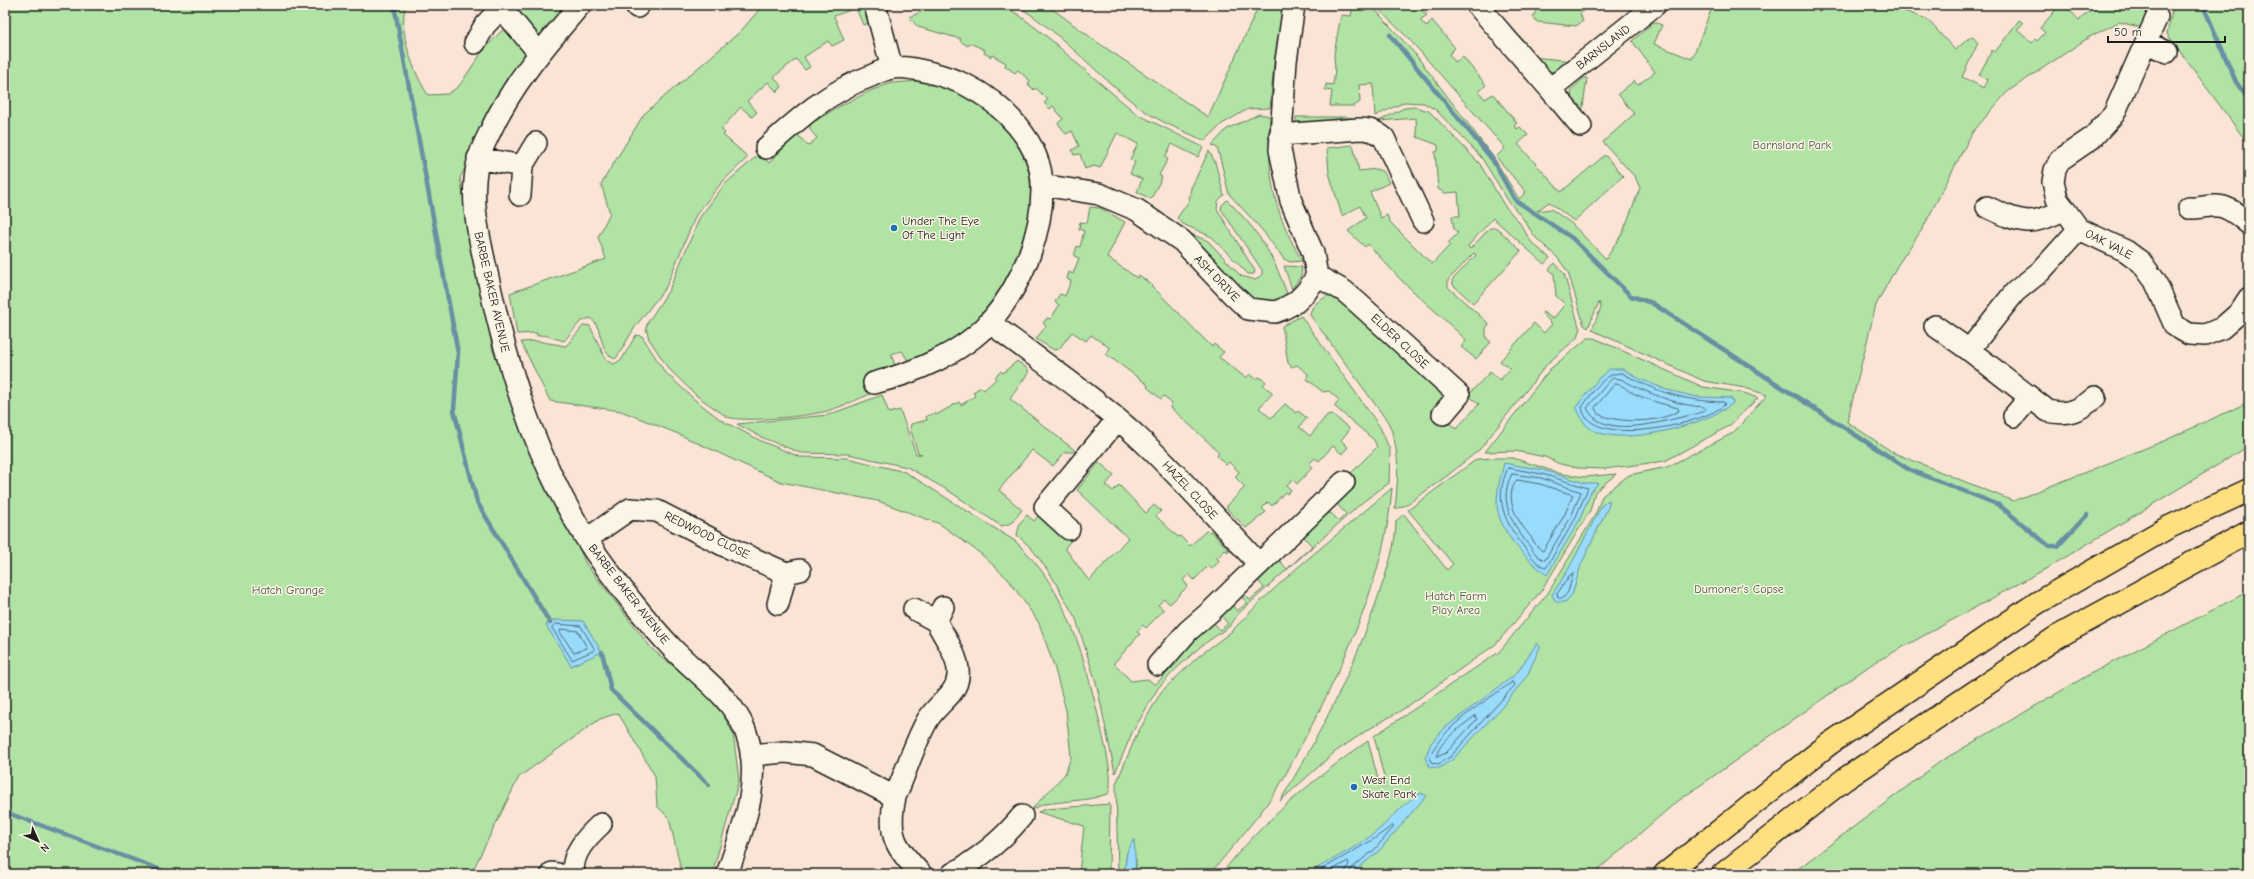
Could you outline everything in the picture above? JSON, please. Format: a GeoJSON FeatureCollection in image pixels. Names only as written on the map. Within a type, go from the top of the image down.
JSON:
{"type":"FeatureCollection","features":[{"type":"Feature","properties":{"kind":"highway"},"geometry":{"type":"LineString","coordinates":[[1665,874],[1829,744],[2037,603],[2167,528],[2249,490]]}},
{"type":"Feature","properties":{"kind":"highway"},"geometry":{"type":"LineString","coordinates":[[1723,874],[1845,779],[2057,637],[2249,532]]}},
{"type":"Feature","properties":{"kind":"street","name":"BARBE BAKER AVENUE"},"geometry":{"type":"LineString","coordinates":[[580,5],[539,53],[499,112],[478,158],[473,189],[477,225],[500,335],[530,424],[552,478],[587,540],[607,569],[672,648],[729,704],[745,730],[751,755],[754,782],[741,835],[727,874]]}},
{"type":"Feature","properties":{"kind":"street"},"geometry":{"type":"LineString","coordinates":[[875,5],[892,68]]}},
{"type":"Feature","properties":{"kind":"street"},"geometry":{"type":"LineString","coordinates":[[1294,5],[1286,61],[1280,135],[1282,166],[1291,201],[1313,253],[1317,276]]}},
{"type":"Feature","properties":{"kind":"street"},"geometry":{"type":"LineString","coordinates":[[1477,5],[1550,88],[1580,126]]}},
{"type":"Feature","properties":{"kind":"street","name":"BARNSLAND"},"geometry":{"type":"LineString","coordinates":[[1550,88],[1656,5]]}},
{"type":"Feature","properties":{"kind":"street"},"geometry":{"type":"LineString","coordinates":[[475,43],[485,25],[500,7],[539,53]]}},
{"type":"Feature","properties":{"kind":"street","name":"OAK VALE"},"geometry":{"type":"LineString","coordinates":[[2157,17],[2147,43],[2114,114],[2092,138],[2062,157],[2055,170],[2053,182],[2056,199],[2079,229],[2126,251],[2141,262],[2155,281],[2175,326],[2189,334],[2205,335],[2222,328],[2238,313],[2249,298]]}},
{"type":"Feature","properties":{"kind":"street"},"geometry":{"type":"LineString","coordinates":[[2147,43],[2167,52]]}},
{"type":"Feature","properties":{"kind":"street"},"geometry":{"type":"LineString","coordinates":[[766,148],[821,101],[849,84],[892,68],[930,71],[954,79],[979,92],[1002,109],[1023,132],[1029,143],[1038,164],[1042,185],[1039,217],[1028,258],[1009,296],[989,322],[953,351],[896,376],[874,383]]}},
{"type":"Feature","properties":{"kind":"street"},"geometry":{"type":"LineString","coordinates":[[1280,135],[1370,129],[1377,132],[1384,138],[1423,221]]}},
{"type":"Feature","properties":{"kind":"street"},"geometry":{"type":"LineString","coordinates":[[520,195],[522,166],[536,143]]}},
{"type":"Feature","properties":{"kind":"street"},"geometry":{"type":"LineString","coordinates":[[478,158],[522,166]]}},
{"type":"Feature","properties":{"kind":"street","name":"ASH DRIVE"},"geometry":{"type":"LineString","coordinates":[[1042,185],[1092,193],[1137,210],[1182,241],[1248,309],[1275,312],[1283,309],[1296,302],[1306,292],[1317,276]]}},
{"type":"Feature","properties":{"kind":"street"},"geometry":{"type":"LineString","coordinates":[[1987,206],[2013,219],[2036,222],[2052,216],[2064,209]]}},
{"type":"Feature","properties":{"kind":"street"},"geometry":{"type":"LineString","coordinates":[[2189,208],[2200,209],[2216,206],[2226,207],[2249,224]]}},
{"type":"Feature","properties":{"kind":"street","name":"OAK VALE"},"geometry":{"type":"LineString","coordinates":[[1969,350],[2015,292],[2041,271],[2079,229]]}},
{"type":"Feature","properties":{"kind":"street","name":"ELDER CLOSE"},"geometry":{"type":"LineString","coordinates":[[1317,276],[1344,291],[1459,395],[1443,414]]}},
{"type":"Feature","properties":{"kind":"street","name":"HAZEL CLOSE"},"geometry":{"type":"LineString","coordinates":[[989,322],[1086,394],[1117,420],[1169,467],[1259,564]]}},
{"type":"Feature","properties":{"kind":"street"},"geometry":{"type":"LineString","coordinates":[[1935,326],[1969,350],[2048,411],[2058,413],[2077,411],[2095,397]]}},
{"type":"Feature","properties":{"kind":"street"},"geometry":{"type":"LineString","coordinates":[[2014,416],[2030,397]]}},
{"type":"Feature","properties":{"kind":"street"},"geometry":{"type":"LineString","coordinates":[[1069,529],[1044,507],[1117,420]]}},
{"type":"Feature","properties":{"kind":"street"},"geometry":{"type":"LineString","coordinates":[[1158,665],[1188,631],[1344,482]]}},
{"type":"Feature","properties":{"kind":"street","name":"REDWOOD CLOSE"},"geometry":{"type":"LineString","coordinates":[[587,540],[630,509],[658,511],[725,546],[793,571],[778,604]]}},
{"type":"Feature","properties":{"kind":"street"},"geometry":{"type":"LineString","coordinates":[[914,610],[940,614],[958,666],[957,682],[950,695],[926,722],[895,797],[891,817],[893,837],[898,848],[922,874]]}},
{"type":"Feature","properties":{"kind":"street"},"geometry":{"type":"LineString","coordinates":[[751,755],[785,752],[813,755],[895,797]]}},
{"type":"Feature","properties":{"kind":"street"},"geometry":{"type":"LineString","coordinates":[[574,874],[575,858],[580,848],[601,824]]}},
{"type":"Feature","properties":{"kind":"street"},"geometry":{"type":"LineString","coordinates":[[952,874],[974,862],[1019,830]]}},
{"type":"Feature","properties":{"kind":"green space","name":"Hatch Grange"},"geometry":{"type":"Polygon","coordinates":[[[5,5],[406,5],[404,27],[408,52],[417,75],[428,95],[448,94],[459,86],[484,49],[527,5],[566,5],[498,102],[460,178],[493,351],[586,564],[652,649],[715,700],[733,733],[739,780],[712,874],[682,874],[669,818],[657,806],[655,776],[618,713],[600,719],[519,777],[471,874],[5,874],[5,5]]]}},
{"type":"Feature","properties":{"kind":"green space"},"geometry":{"type":"Polygon","coordinates":[[[763,5],[864,5],[870,23],[863,25],[856,8],[834,16],[844,40],[832,46],[828,41],[804,57],[810,67],[805,70],[796,59],[774,77],[782,87],[777,92],[768,82],[747,101],[757,112],[752,117],[741,107],[721,129],[725,133],[723,135],[748,157],[723,181],[696,215],[666,287],[635,327],[615,359],[606,351],[597,327],[590,318],[580,322],[564,341],[544,335],[537,336],[537,333],[517,334],[510,293],[606,259],[598,237],[610,213],[601,184],[644,114],[741,31],[763,5]]]}},
{"type":"Feature","properties":{"kind":"green space"},"geometry":{"type":"Polygon","coordinates":[[[918,5],[1002,5],[1019,15],[1050,39],[1137,114],[1203,147],[1198,157],[1172,144],[1165,157],[1168,159],[1159,175],[1162,177],[1151,199],[1137,192],[1142,179],[1130,174],[1135,162],[1130,159],[1138,144],[1117,133],[1100,168],[1094,166],[1085,169],[1080,154],[1074,155],[1072,150],[1079,146],[1072,131],[1066,134],[1058,123],[1063,119],[1053,106],[1050,109],[1044,103],[1048,100],[1036,88],[1034,90],[1028,84],[1030,81],[1018,70],[1015,73],[1005,66],[1006,63],[992,55],[991,57],[984,53],[985,50],[970,43],[968,46],[960,41],[961,39],[918,27],[909,17],[921,12],[918,5]]]}},
{"type":"Feature","properties":{"kind":"green space"},"geometry":{"type":"Polygon","coordinates":[[[1016,5],[1047,5],[1097,42],[1208,117],[1259,5],[1284,5],[1274,63],[1270,108],[1248,109],[1222,124],[1205,141],[1165,123],[1143,110],[1111,84],[1065,42],[1033,16],[1016,5]]]}},
{"type":"Feature","properties":{"kind":"green space"},"geometry":{"type":"Polygon","coordinates":[[[1353,5],[1371,5],[1416,55],[1494,158],[1519,199],[1526,192],[1496,157],[1505,148],[1409,39],[1374,5],[1415,5],[1427,15],[1420,20],[1427,27],[1432,20],[1455,48],[1449,54],[1455,62],[1463,57],[1486,85],[1479,92],[1485,99],[1493,94],[1517,123],[1514,126],[1517,129],[1520,127],[1528,135],[1518,144],[1561,192],[1605,155],[1623,176],[1574,221],[1549,202],[1537,211],[1551,209],[1571,223],[1606,259],[1623,232],[1640,188],[1635,177],[1603,142],[1634,114],[1618,94],[1634,81],[1638,85],[1655,72],[1632,41],[1654,22],[1662,25],[1654,44],[1692,59],[1713,5],[1887,5],[1927,19],[1955,50],[1972,36],[1978,43],[1962,77],[1984,88],[1988,80],[1979,75],[1992,50],[1995,52],[2019,20],[2023,23],[2017,30],[2032,43],[2035,39],[2037,41],[2045,33],[2040,28],[2060,5],[2065,5],[2079,20],[2097,5],[2156,5],[2150,26],[2139,27],[2119,22],[2091,36],[2007,92],[1972,133],[1923,228],[1897,266],[1876,305],[1847,422],[1894,453],[2013,501],[2166,440],[2249,402],[2249,446],[2051,566],[1872,664],[1674,804],[1593,874],[1221,874],[1271,819],[1289,802],[1328,770],[1368,741],[1379,783],[1384,788],[1384,777],[1374,736],[1499,652],[1548,593],[1596,513],[1602,496],[1629,475],[1667,467],[1733,433],[1767,395],[1745,388],[1704,381],[1592,330],[1601,307],[1599,302],[1588,328],[1584,325],[1568,272],[1557,257],[1535,237],[1522,217],[1509,202],[1481,157],[1436,110],[1424,103],[1405,102],[1375,116],[1373,84],[1359,85],[1360,102],[1354,106],[1330,106],[1332,91],[1325,90],[1326,84],[1333,85],[1335,70],[1334,54],[1341,15],[1351,16],[1353,5]]]}},
{"type":"Feature","properties":{"kind":"green space"},"geometry":{"type":"Polygon","coordinates":[[[1531,5],[1592,5],[1580,14],[1583,21],[1576,26],[1537,22],[1533,17],[1536,11],[1531,5]]]}},
{"type":"Feature","properties":{"kind":"green space"},"geometry":{"type":"Polygon","coordinates":[[[2166,5],[2249,5],[2249,145],[2167,34],[2173,7],[2166,5]]]}},
{"type":"Feature","properties":{"kind":"green space"},"geometry":{"type":"Polygon","coordinates":[[[1532,57],[1573,61],[1560,70],[1551,71],[1547,70],[1532,57]]]}},
{"type":"Feature","properties":{"kind":"green space"},"geometry":{"type":"Polygon","coordinates":[[[1584,78],[1587,78],[1582,114],[1571,99],[1572,89],[1584,78]]]}},
{"type":"Feature","properties":{"kind":"green space"},"geometry":{"type":"Polygon","coordinates":[[[917,81],[950,90],[981,107],[994,117],[1017,144],[1028,167],[1031,199],[1029,222],[1023,250],[1015,269],[986,313],[958,337],[910,364],[902,351],[891,354],[895,365],[894,369],[865,376],[870,394],[838,408],[818,413],[761,419],[735,419],[727,417],[697,396],[668,368],[649,339],[646,328],[648,322],[669,290],[700,217],[725,184],[759,154],[769,163],[795,136],[799,136],[808,146],[817,138],[810,130],[810,124],[840,106],[872,90],[892,83],[917,81]]]}},
{"type":"Feature","properties":{"kind":"green space"},"geometry":{"type":"Polygon","coordinates":[[[1415,107],[1429,111],[1480,164],[1504,205],[1519,222],[1532,243],[1550,258],[1544,264],[1493,218],[1468,246],[1470,249],[1490,228],[1497,228],[1521,251],[1473,303],[1453,285],[1452,280],[1476,255],[1474,253],[1448,280],[1448,287],[1489,324],[1486,328],[1486,338],[1491,342],[1476,359],[1461,347],[1466,341],[1460,334],[1401,280],[1368,244],[1365,247],[1348,231],[1366,218],[1360,206],[1342,216],[1329,173],[1327,148],[1353,145],[1359,171],[1376,169],[1384,172],[1389,183],[1370,192],[1381,218],[1387,215],[1390,222],[1432,264],[1450,245],[1448,243],[1458,233],[1454,229],[1452,216],[1460,216],[1458,192],[1445,193],[1438,189],[1435,152],[1438,151],[1438,145],[1417,137],[1416,118],[1379,121],[1404,108],[1415,107]]]}},
{"type":"Feature","properties":{"kind":"green space"},"geometry":{"type":"Polygon","coordinates":[[[1259,114],[1270,116],[1270,157],[1274,191],[1284,224],[1302,261],[1290,262],[1284,259],[1262,230],[1229,194],[1217,148],[1212,145],[1227,129],[1259,114]]]}},
{"type":"Feature","properties":{"kind":"green space"},"geometry":{"type":"Polygon","coordinates":[[[1296,117],[1347,117],[1360,120],[1296,126],[1296,117]]]}},
{"type":"Feature","properties":{"kind":"green space"},"geometry":{"type":"Polygon","coordinates":[[[1209,151],[1215,162],[1224,195],[1218,201],[1217,209],[1255,271],[1254,274],[1248,274],[1212,237],[1183,224],[1177,218],[1189,201],[1191,188],[1209,151]]]}},
{"type":"Feature","properties":{"kind":"green space"},"geometry":{"type":"Polygon","coordinates":[[[1227,200],[1248,222],[1270,254],[1276,266],[1287,294],[1277,300],[1267,302],[1257,300],[1246,294],[1189,233],[1208,241],[1241,276],[1256,280],[1262,274],[1262,270],[1221,209],[1222,205],[1227,200]]]}},
{"type":"Feature","properties":{"kind":"green space"},"geometry":{"type":"Polygon","coordinates":[[[1090,207],[1100,208],[1125,222],[1107,257],[1137,278],[1139,275],[1149,283],[1212,347],[1214,344],[1224,352],[1219,357],[1246,378],[1250,374],[1256,379],[1259,377],[1266,382],[1263,385],[1273,393],[1259,408],[1271,418],[1285,404],[1296,413],[1298,411],[1307,418],[1299,427],[1310,436],[1327,415],[1332,414],[1350,429],[1341,440],[1348,447],[1342,454],[1333,446],[1319,461],[1315,458],[1309,464],[1313,467],[1297,484],[1293,480],[1287,486],[1291,490],[1287,494],[1285,492],[1272,506],[1268,502],[1262,508],[1266,512],[1246,528],[1227,509],[1227,506],[1245,487],[1235,477],[1239,472],[1229,462],[1226,465],[1217,456],[1219,452],[1170,407],[1172,404],[1164,396],[1161,399],[1147,387],[1148,385],[1106,354],[1110,348],[1091,335],[1086,341],[1072,332],[1059,349],[1054,350],[1036,339],[1046,326],[1043,323],[1047,318],[1051,319],[1059,305],[1055,302],[1060,294],[1065,296],[1071,281],[1067,279],[1069,272],[1073,274],[1079,258],[1074,256],[1077,246],[1080,247],[1084,231],[1079,229],[1080,222],[1087,223],[1090,207]]]}},
{"type":"Feature","properties":{"kind":"green space"},"geometry":{"type":"Polygon","coordinates":[[[1555,263],[1564,274],[1580,330],[1578,337],[1548,363],[1480,449],[1447,476],[1406,505],[1395,509],[1398,465],[1395,444],[1388,422],[1310,315],[1311,310],[1332,291],[1445,393],[1446,401],[1432,417],[1441,424],[1446,420],[1456,429],[1479,404],[1468,395],[1490,372],[1500,380],[1510,369],[1500,361],[1534,323],[1544,333],[1552,324],[1542,313],[1543,312],[1553,319],[1565,304],[1556,296],[1554,274],[1549,269],[1555,263]]]}},
{"type":"Feature","properties":{"kind":"green space"},"geometry":{"type":"Polygon","coordinates":[[[1284,266],[1302,267],[1301,276],[1292,289],[1284,266]]]}},
{"type":"Feature","properties":{"kind":"green space"},"geometry":{"type":"Polygon","coordinates":[[[1301,316],[1380,427],[1390,450],[1389,483],[1364,501],[1282,574],[1239,613],[1230,626],[1201,646],[1175,670],[1158,688],[1132,733],[1115,773],[1097,686],[1076,619],[1051,575],[1032,549],[1017,535],[1020,523],[1027,515],[1034,521],[1040,514],[1040,518],[1060,536],[1066,535],[1072,539],[1065,548],[1089,581],[1128,538],[1077,490],[1099,462],[1114,475],[1106,485],[1113,491],[1119,485],[1146,513],[1154,505],[1161,511],[1156,516],[1190,546],[1206,531],[1212,532],[1228,549],[1228,552],[1225,550],[1217,558],[1219,561],[1212,569],[1208,566],[1194,580],[1189,574],[1183,580],[1188,586],[1170,604],[1164,599],[1158,605],[1164,610],[1146,628],[1143,625],[1137,632],[1140,634],[1114,663],[1131,681],[1148,679],[1155,685],[1178,662],[1178,652],[1213,622],[1220,630],[1228,624],[1221,615],[1230,603],[1237,611],[1247,603],[1239,594],[1242,591],[1250,600],[1264,588],[1256,578],[1278,559],[1287,569],[1312,546],[1303,536],[1325,514],[1331,513],[1339,521],[1346,514],[1337,504],[1345,479],[1377,447],[1374,440],[1334,406],[1339,400],[1329,391],[1323,392],[1307,379],[1308,374],[1297,365],[1292,367],[1288,363],[1282,326],[1301,316]]]}},
{"type":"Feature","properties":{"kind":"green space"},"geometry":{"type":"Polygon","coordinates":[[[584,325],[590,326],[606,360],[614,364],[622,359],[636,335],[642,336],[664,371],[695,400],[721,420],[761,441],[800,457],[847,458],[905,472],[1015,541],[1034,561],[1049,582],[1062,604],[1081,652],[1095,702],[1110,771],[1110,788],[1108,794],[1089,799],[1044,804],[1031,810],[1065,774],[1071,757],[1066,710],[1054,666],[1039,623],[1008,579],[981,554],[940,524],[878,501],[781,482],[676,433],[621,411],[550,401],[521,342],[537,341],[566,346],[584,325]]]}},
{"type":"Feature","properties":{"kind":"green space"},"geometry":{"type":"Polygon","coordinates":[[[1588,338],[1594,338],[1703,387],[1744,393],[1758,398],[1729,426],[1665,461],[1605,469],[1578,468],[1560,464],[1545,457],[1515,451],[1485,452],[1550,369],[1588,338]]]}},
{"type":"Feature","properties":{"kind":"green space"},"geometry":{"type":"Polygon","coordinates":[[[1017,361],[1028,369],[1028,373],[1010,399],[1077,452],[1065,452],[1053,466],[1032,450],[999,490],[1022,510],[1012,523],[1001,526],[949,491],[907,467],[848,454],[801,453],[763,438],[737,424],[828,415],[882,395],[889,413],[900,410],[916,454],[922,454],[918,453],[910,428],[911,424],[927,420],[926,416],[935,413],[936,415],[959,402],[961,405],[975,396],[973,392],[981,387],[984,390],[996,379],[995,377],[1001,371],[1003,373],[1017,361]]]}},
{"type":"Feature","properties":{"kind":"green space","name":"Hatch Farm Play Area"},"geometry":{"type":"Polygon","coordinates":[[[1513,458],[1562,474],[1585,477],[1616,474],[1595,492],[1590,511],[1542,590],[1496,644],[1405,708],[1366,731],[1335,752],[1280,801],[1323,726],[1359,648],[1388,567],[1393,549],[1396,521],[1404,514],[1447,570],[1453,564],[1408,510],[1477,459],[1513,458]]]}},
{"type":"Feature","properties":{"kind":"green space"},"geometry":{"type":"Polygon","coordinates":[[[1392,488],[1388,520],[1381,553],[1361,618],[1334,681],[1278,788],[1245,832],[1210,874],[1136,874],[1136,859],[1127,852],[1124,874],[1118,874],[1116,784],[1136,736],[1161,692],[1199,656],[1231,632],[1262,600],[1297,568],[1392,488]]]}},
{"type":"Feature","properties":{"kind":"green space"},"geometry":{"type":"Polygon","coordinates":[[[2249,591],[2249,874],[1791,874],[1941,761],[2090,674],[2249,591]]]}},
{"type":"Feature","properties":{"kind":"green space"},"geometry":{"type":"Polygon","coordinates":[[[1110,804],[1109,874],[1079,874],[1084,826],[1038,812],[1046,809],[1110,804]]]}},
{"type":"Feature","properties":{"kind":"water"},"geometry":{"type":"Polygon","coordinates":[[[1610,369],[1623,369],[1638,378],[1667,390],[1697,397],[1731,398],[1733,403],[1721,411],[1704,419],[1661,432],[1618,436],[1600,433],[1587,426],[1576,407],[1599,378],[1610,369]]]}},
{"type":"Feature","properties":{"kind":"water"},"geometry":{"type":"Polygon","coordinates":[[[1504,463],[1543,470],[1585,483],[1598,483],[1591,492],[1579,521],[1547,575],[1530,561],[1514,543],[1507,533],[1498,513],[1497,498],[1504,463]]]}},
{"type":"Feature","properties":{"kind":"water"},"geometry":{"type":"Polygon","coordinates":[[[1609,500],[1609,505],[1581,565],[1572,595],[1565,602],[1556,602],[1552,595],[1568,570],[1602,505],[1609,500]]]}},
{"type":"Feature","properties":{"kind":"water"},"geometry":{"type":"Polygon","coordinates":[[[554,620],[583,621],[602,652],[571,666],[546,625],[554,620]]]}},
{"type":"Feature","properties":{"kind":"water"},"geometry":{"type":"Polygon","coordinates":[[[1537,643],[1540,647],[1527,676],[1503,706],[1452,760],[1439,768],[1430,767],[1425,758],[1431,743],[1446,727],[1516,674],[1537,643]]]}},
{"type":"Feature","properties":{"kind":"water"},"geometry":{"type":"Polygon","coordinates":[[[1421,793],[1426,796],[1378,852],[1351,874],[1306,874],[1340,856],[1364,840],[1378,830],[1415,796],[1421,793]]]}},
{"type":"Feature","properties":{"kind":"water"},"geometry":{"type":"Polygon","coordinates":[[[1134,839],[1136,874],[1124,874],[1127,852],[1134,839]]]}},
{"type":"Feature","properties":{"kind":"waterway"},"geometry":{"type":"LineString","coordinates":[[394,5],[458,353],[454,410],[477,502],[550,623]]}},
{"type":"Feature","properties":{"kind":"waterway"},"geometry":{"type":"LineString","coordinates":[[2203,5],[2236,82],[2249,100]]}},
{"type":"Feature","properties":{"kind":"waterway"},"geometry":{"type":"LineString","coordinates":[[1390,35],[1492,159],[1515,200],[1572,238],[1631,296],[1652,303],[1908,469],[1999,505],[2049,546],[2058,546],[2087,515]]}},
{"type":"Feature","properties":{"kind":"waterway"},"geometry":{"type":"LineString","coordinates":[[602,652],[611,690],[709,785]]}},
{"type":"Feature","properties":{"kind":"waterway"},"geometry":{"type":"LineString","coordinates":[[5,812],[172,874]]}},
{"type":"Feature","properties":{"kind":"place","name":"Under The Eye Of The Light"},"geometry":{"type":"Point","coordinates":[894,228]}},
{"type":"Feature","properties":{"kind":"place","name":"West End Skate Park"},"geometry":{"type":"Point","coordinates":[1354,787]}},
{"type":"Feature","properties":{"kind":"park label","name":"Barnsland Park"},"geometry":{"type":"Point","coordinates":[1792,145]}},
{"type":"Feature","properties":{"kind":"park label","name":"Dumoner's Copse"},"geometry":{"type":"Point","coordinates":[1739,589]}}]}
